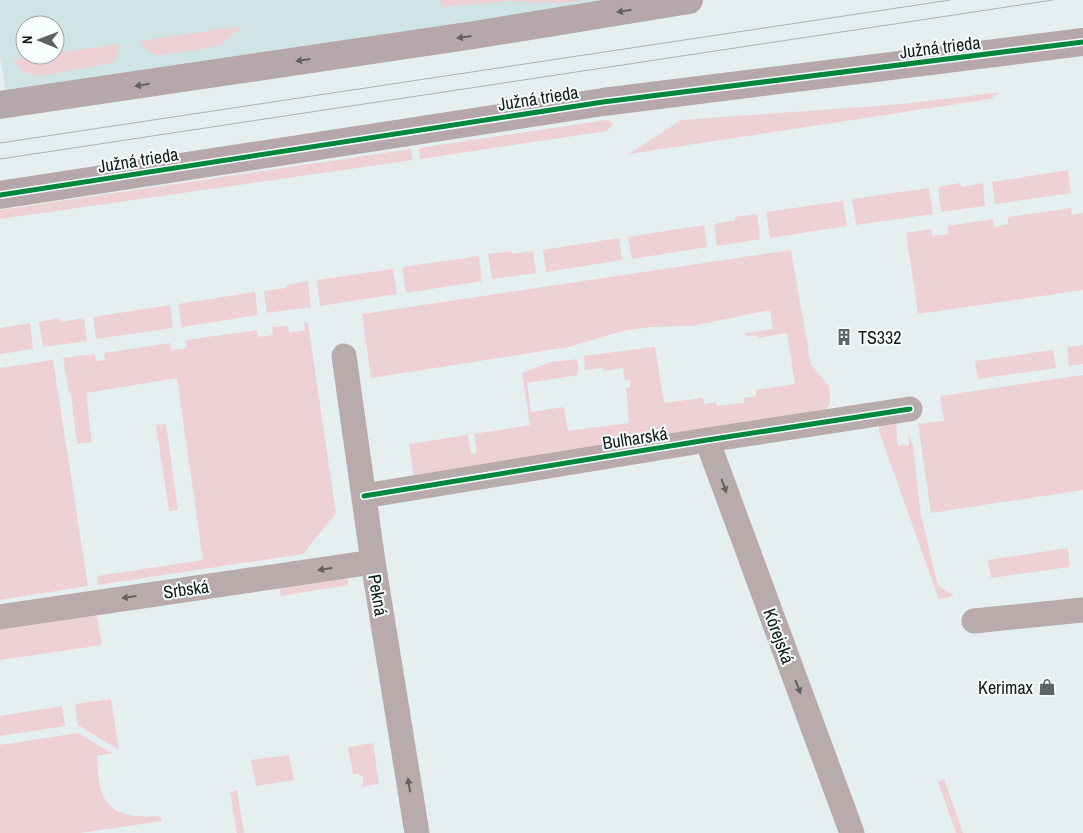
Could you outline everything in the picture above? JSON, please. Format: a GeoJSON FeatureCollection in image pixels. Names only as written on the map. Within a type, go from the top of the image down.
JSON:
{"type":"FeatureCollection","features":[{"type":"Feature","properties":{"kind":"street"},"geometry":{"type":"LineString","coordinates":[[0,105],[474,35],[689,0]]}},
{"type":"Feature","properties":{"kind":"street","name":"Južná trieda"},"geometry":{"type":"LineString","coordinates":[[0,195],[603,102],[1083,42]]}},
{"type":"Feature","properties":{"kind":"street","name":"Pekná"},"geometry":{"type":"LineString","coordinates":[[344,356],[373,562],[417,833]]}},
{"type":"Feature","properties":{"kind":"street","name":"Bulharská"},"geometry":{"type":"LineString","coordinates":[[364,496],[910,409]]}},
{"type":"Feature","properties":{"kind":"street","name":"Kórejská"},"geometry":{"type":"LineString","coordinates":[[707,440],[852,833]]}},
{"type":"Feature","properties":{"kind":"street","name":"Srbská"},"geometry":{"type":"LineString","coordinates":[[0,617],[373,562]]}},
{"type":"Feature","properties":{"kind":"street"},"geometry":{"type":"LineString","coordinates":[[974,621],[1083,610]]}},
{"type":"Feature","properties":{"kind":"shaded area"},"geometry":{"type":"Polygon","coordinates":[[[0,0],[689,0],[8,104],[0,58],[0,0]]]}},
{"type":"Feature","properties":{"kind":"shaded area"},"geometry":{"type":"Polygon","coordinates":[[[439,0],[587,0],[561,3],[510,1],[443,7],[439,0]]]}},
{"type":"Feature","properties":{"kind":"shaded area"},"geometry":{"type":"Polygon","coordinates":[[[243,26],[219,46],[162,55],[149,51],[139,41],[243,26]]]}},
{"type":"Feature","properties":{"kind":"shaded area"},"geometry":{"type":"Polygon","coordinates":[[[119,44],[117,57],[108,64],[39,76],[24,72],[17,65],[65,65],[65,52],[119,44]]]}},
{"type":"Feature","properties":{"kind":"shaded area"},"geometry":{"type":"Polygon","coordinates":[[[1001,92],[990,99],[629,154],[681,120],[903,104],[1001,92]]]}},
{"type":"Feature","properties":{"kind":"shaded area"},"geometry":{"type":"Polygon","coordinates":[[[606,120],[613,124],[607,131],[420,159],[419,148],[606,120]]]}},
{"type":"Feature","properties":{"kind":"shaded area"},"geometry":{"type":"Polygon","coordinates":[[[411,149],[413,160],[0,219],[0,210],[411,149]]]}},
{"type":"Feature","properties":{"kind":"shaded area"},"geometry":{"type":"Polygon","coordinates":[[[1068,170],[1071,193],[995,204],[992,182],[1068,170]]]}},
{"type":"Feature","properties":{"kind":"shaded area"},"geometry":{"type":"Polygon","coordinates":[[[960,183],[961,187],[983,183],[985,206],[941,212],[938,187],[960,183]]]}},
{"type":"Feature","properties":{"kind":"shaded area"},"geometry":{"type":"Polygon","coordinates":[[[929,188],[933,214],[856,225],[852,199],[929,188]]]}},
{"type":"Feature","properties":{"kind":"shaded area"},"geometry":{"type":"Polygon","coordinates":[[[843,201],[847,226],[770,238],[766,212],[843,201]]]}},
{"type":"Feature","properties":{"kind":"shaded area"},"geometry":{"type":"Polygon","coordinates":[[[1071,208],[1072,215],[1083,213],[1083,290],[918,314],[906,233],[931,229],[933,236],[948,234],[948,226],[993,219],[994,227],[1008,224],[1008,217],[1071,208]]]}},
{"type":"Feature","properties":{"kind":"shaded area"},"geometry":{"type":"Polygon","coordinates":[[[757,214],[760,239],[717,246],[714,224],[735,220],[735,217],[757,214]]]}},
{"type":"Feature","properties":{"kind":"shaded area"},"geometry":{"type":"Polygon","coordinates":[[[704,225],[707,247],[632,259],[628,237],[704,225]]]}},
{"type":"Feature","properties":{"kind":"shaded area"},"geometry":{"type":"Polygon","coordinates":[[[619,238],[622,260],[546,272],[543,250],[619,238]]]}},
{"type":"Feature","properties":{"kind":"shaded area"},"geometry":{"type":"Polygon","coordinates":[[[791,250],[811,365],[829,386],[829,406],[824,410],[414,477],[409,444],[468,435],[471,454],[477,453],[474,434],[530,425],[522,373],[551,362],[577,359],[578,375],[527,383],[531,412],[564,407],[568,431],[629,423],[626,388],[630,387],[630,380],[625,381],[623,368],[604,371],[603,368],[585,370],[584,356],[655,347],[664,403],[703,398],[704,404],[716,402],[717,406],[744,403],[744,398],[756,396],[756,390],[795,384],[787,333],[758,338],[757,335],[746,336],[745,333],[773,329],[770,310],[692,326],[651,327],[622,331],[569,347],[371,378],[362,314],[791,250]]]}},
{"type":"Feature","properties":{"kind":"shaded area"},"geometry":{"type":"Polygon","coordinates":[[[511,251],[512,254],[533,251],[536,273],[492,279],[488,254],[511,251]]]}},
{"type":"Feature","properties":{"kind":"shaded area"},"geometry":{"type":"Polygon","coordinates":[[[479,256],[482,281],[406,293],[402,267],[479,256]]]}},
{"type":"Feature","properties":{"kind":"shaded area"},"geometry":{"type":"Polygon","coordinates":[[[393,269],[397,294],[320,306],[317,280],[393,269]]]}},
{"type":"Feature","properties":{"kind":"shaded area"},"geometry":{"type":"Polygon","coordinates":[[[308,281],[311,307],[267,313],[264,291],[286,288],[286,285],[308,281]]]}},
{"type":"Feature","properties":{"kind":"shaded area"},"geometry":{"type":"Polygon","coordinates":[[[255,292],[258,315],[182,327],[178,304],[255,292]]]}},
{"type":"Feature","properties":{"kind":"shaded area"},"geometry":{"type":"Polygon","coordinates":[[[170,305],[173,328],[96,339],[93,317],[170,305]]]}},
{"type":"Feature","properties":{"kind":"shaded area"},"geometry":{"type":"Polygon","coordinates":[[[60,318],[61,322],[84,318],[87,341],[43,347],[39,322],[60,318]]]}},
{"type":"Feature","properties":{"kind":"shaded area"},"geometry":{"type":"Polygon","coordinates":[[[30,323],[33,349],[0,354],[0,328],[30,323]]]}},
{"type":"Feature","properties":{"kind":"shaded area"},"geometry":{"type":"Polygon","coordinates":[[[304,323],[308,323],[336,513],[303,554],[98,585],[97,576],[203,560],[177,378],[86,393],[92,442],[77,444],[71,393],[69,393],[63,358],[95,354],[96,361],[105,360],[104,353],[170,343],[171,350],[187,348],[186,340],[257,330],[258,337],[273,335],[272,327],[288,326],[289,333],[305,330],[304,323]]]}},
{"type":"Feature","properties":{"kind":"shaded area"},"geometry":{"type":"Polygon","coordinates":[[[1083,345],[1083,364],[1069,366],[1067,347],[1083,345]]]}},
{"type":"Feature","properties":{"kind":"shaded area"},"geometry":{"type":"Polygon","coordinates":[[[1053,350],[1056,368],[978,379],[975,361],[1053,350]]]}},
{"type":"Feature","properties":{"kind":"shaded area"},"geometry":{"type":"Polygon","coordinates":[[[53,360],[88,586],[0,600],[0,368],[53,360]]]}},
{"type":"Feature","properties":{"kind":"shaded area"},"geometry":{"type":"Polygon","coordinates":[[[1083,375],[1083,490],[931,513],[918,424],[944,421],[940,396],[1083,375]]]}},
{"type":"Feature","properties":{"kind":"shaded area"},"geometry":{"type":"Polygon","coordinates":[[[896,422],[898,446],[909,445],[908,433],[913,446],[921,515],[937,582],[940,587],[954,595],[939,600],[879,431],[879,424],[896,422]]]}},
{"type":"Feature","properties":{"kind":"shaded area"},"geometry":{"type":"Polygon","coordinates":[[[166,424],[178,510],[169,511],[156,425],[166,424]]]}},
{"type":"Feature","properties":{"kind":"shaded area"},"geometry":{"type":"Polygon","coordinates":[[[1068,548],[1070,567],[991,578],[988,560],[1068,548]]]}},
{"type":"Feature","properties":{"kind":"shaded area"},"geometry":{"type":"Polygon","coordinates":[[[347,574],[348,585],[281,596],[279,584],[347,574]]]}},
{"type":"Feature","properties":{"kind":"shaded area"},"geometry":{"type":"Polygon","coordinates":[[[96,612],[102,645],[0,660],[0,627],[96,612]]]}},
{"type":"Feature","properties":{"kind":"shaded area"},"geometry":{"type":"Polygon","coordinates":[[[111,699],[119,750],[78,725],[75,704],[111,699]]]}},
{"type":"Feature","properties":{"kind":"shaded area"},"geometry":{"type":"Polygon","coordinates":[[[62,706],[65,726],[0,736],[0,716],[62,706]]]}},
{"type":"Feature","properties":{"kind":"shaded area"},"geometry":{"type":"Polygon","coordinates":[[[78,733],[112,753],[97,756],[100,786],[107,802],[118,811],[126,814],[142,817],[157,816],[161,817],[162,821],[80,833],[0,833],[0,745],[78,733]]]}},
{"type":"Feature","properties":{"kind":"shaded area"},"geometry":{"type":"Polygon","coordinates":[[[373,743],[379,784],[360,787],[363,783],[363,777],[353,774],[348,747],[373,743]]]}},
{"type":"Feature","properties":{"kind":"shaded area"},"geometry":{"type":"Polygon","coordinates":[[[289,755],[294,780],[256,786],[251,760],[289,755]]]}},
{"type":"Feature","properties":{"kind":"shaded area"},"geometry":{"type":"Polygon","coordinates":[[[944,779],[963,833],[956,833],[938,782],[944,779]]]}},
{"type":"Feature","properties":{"kind":"shaded area"},"geometry":{"type":"Polygon","coordinates":[[[237,790],[244,833],[237,833],[230,792],[237,790]]]}},
{"type":"Feature","properties":{"kind":"tram line"},"geometry":{"type":"LineString","coordinates":[[0,143],[950,0]]}},
{"type":"Feature","properties":{"kind":"tram line"},"geometry":{"type":"LineString","coordinates":[[0,159],[1053,0]]}},
{"type":"Feature","properties":{"kind":"cycle path"},"geometry":{"type":"LineString","coordinates":[[0,195],[603,102],[1083,42]]}},
{"type":"Feature","properties":{"kind":"cycle path"},"geometry":{"type":"LineString","coordinates":[[364,496],[910,409]]}},
{"type":"Feature","properties":{"kind":"place","name":"TS332"},"geometry":{"type":"Point","coordinates":[844,337]}},
{"type":"Feature","properties":{"kind":"place","name":"Kerimax"},"geometry":{"type":"Point","coordinates":[1047,687]}}]}
